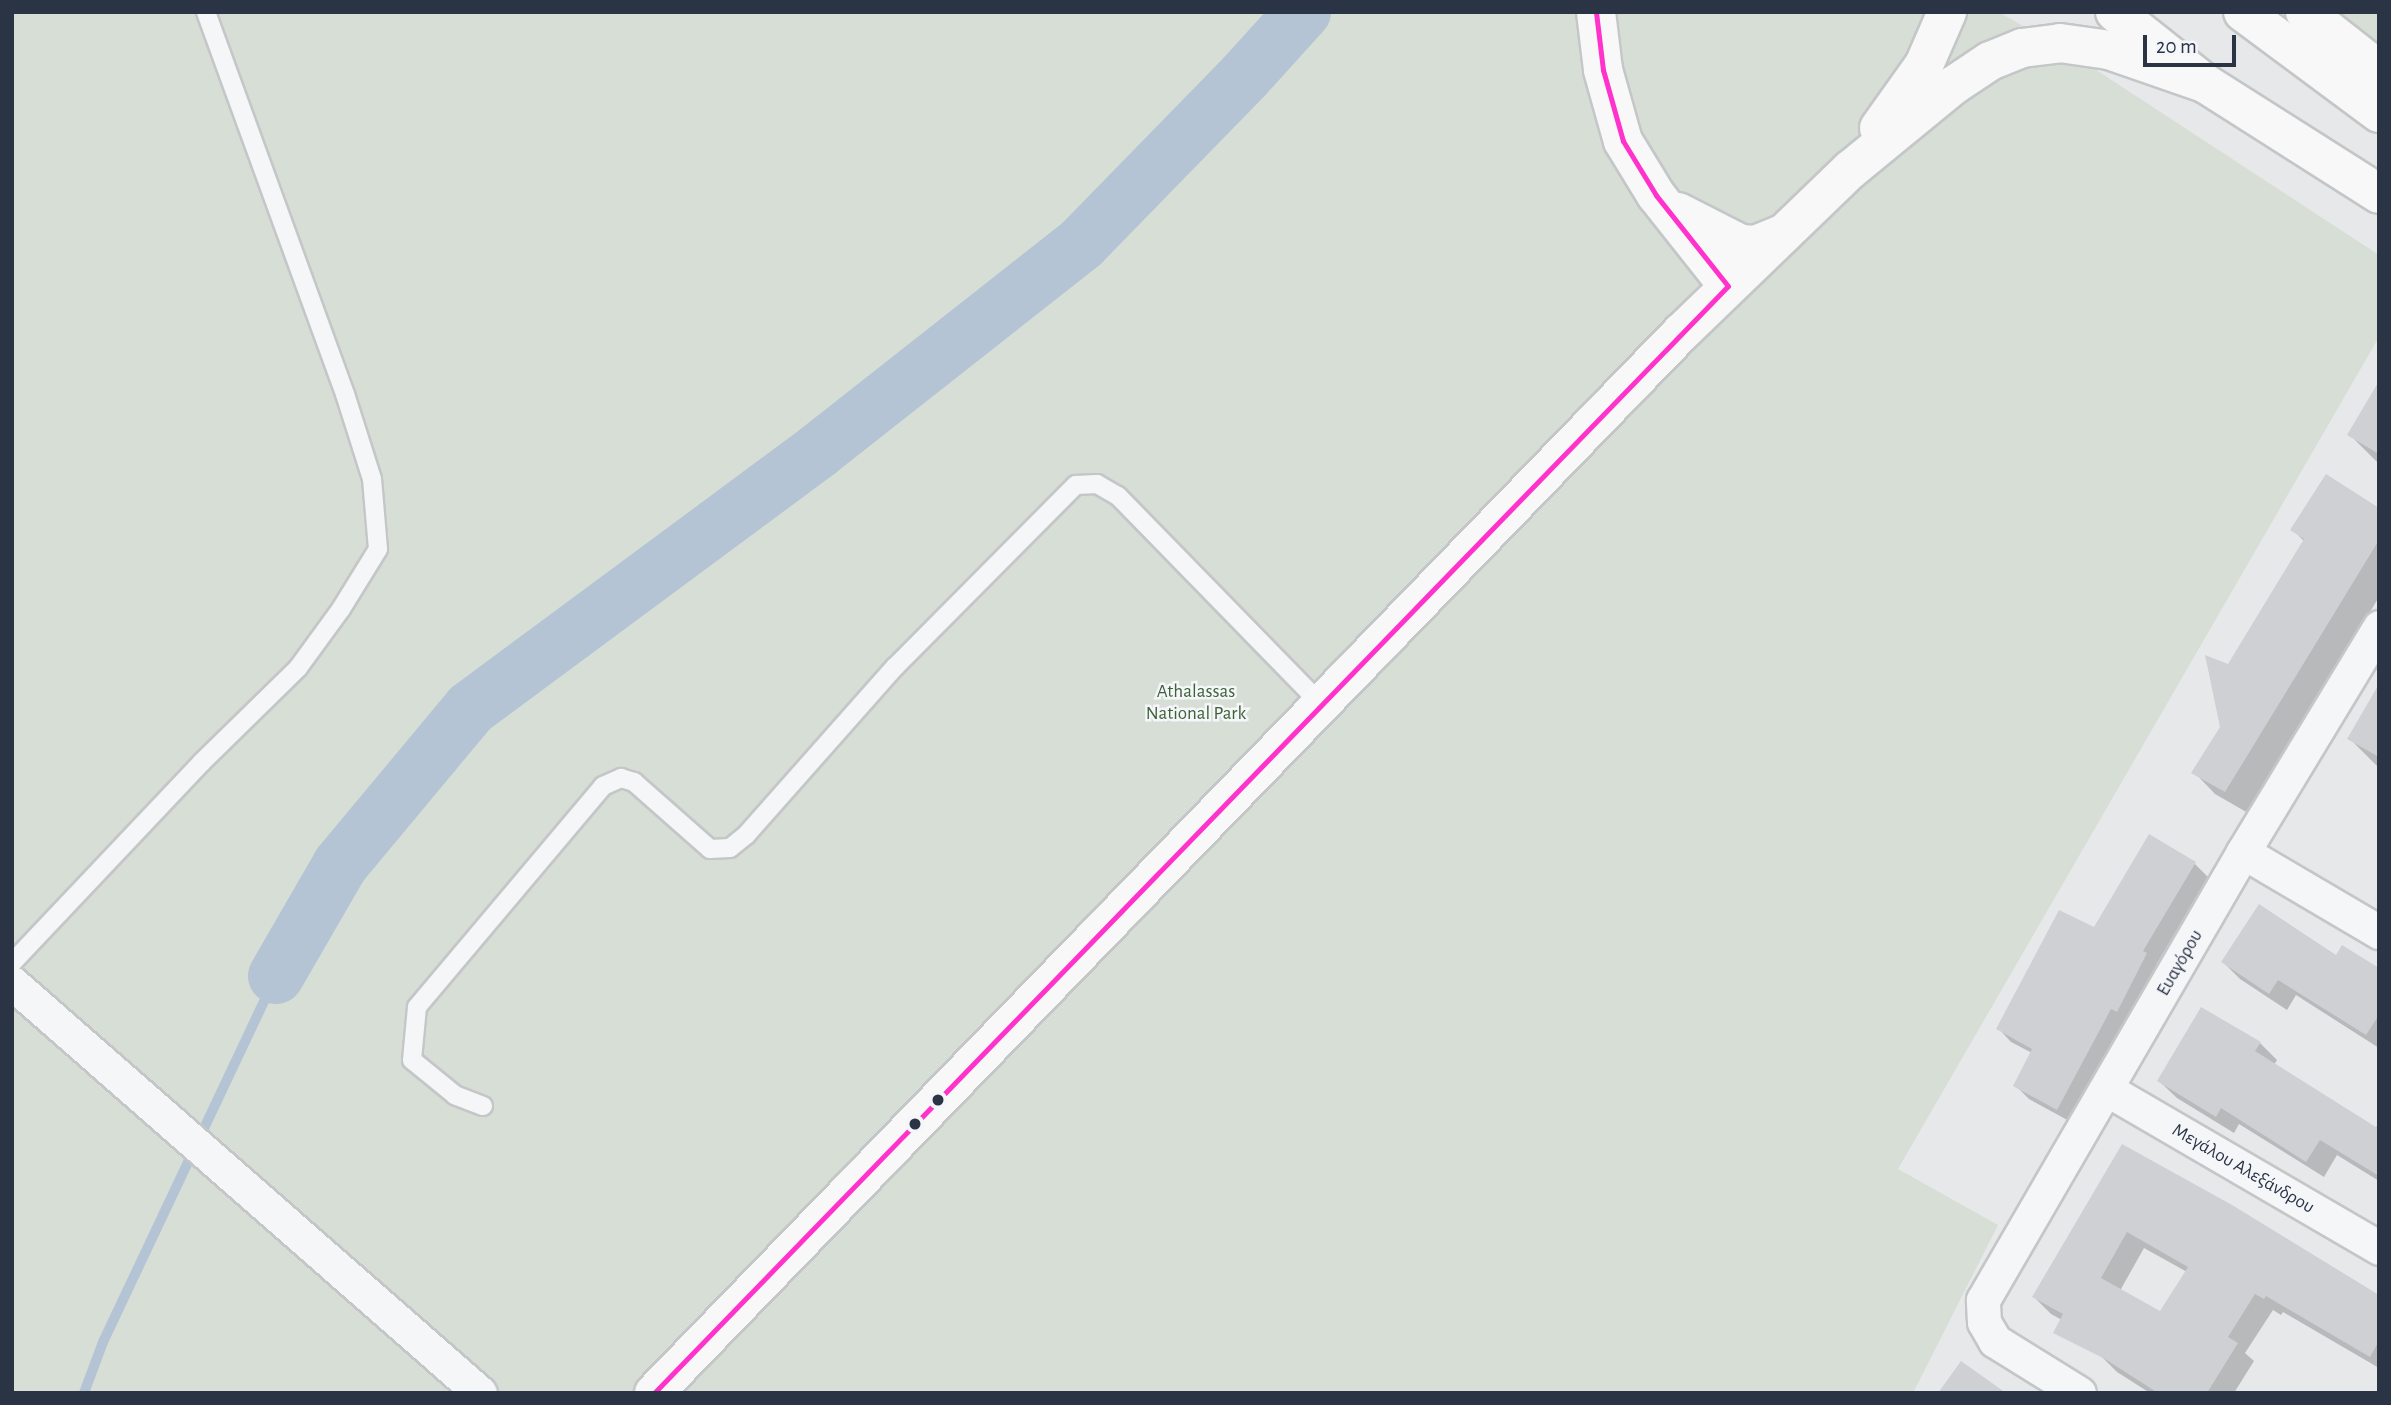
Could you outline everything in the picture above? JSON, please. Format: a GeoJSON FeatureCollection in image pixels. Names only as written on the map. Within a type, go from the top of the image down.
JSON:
{"type":"FeatureCollection","features":[{"type":"Feature","properties":{"kind":"main road"},"geometry":{"type":"LineString","coordinates":[[1597,12],[1603,70],[1623,141],[1638,169],[1728,286]]}},
{"type":"Feature","properties":{"kind":"main road"},"geometry":{"type":"LineString","coordinates":[[1850,170],[1924,65],[1947,12]]}},
{"type":"Feature","properties":{"kind":"main road"},"geometry":{"type":"LineString","coordinates":[[2115,12],[2206,84],[2379,194]]}},
{"type":"Feature","properties":{"kind":"main road"},"geometry":{"type":"LineString","coordinates":[[2243,12],[2379,113]]}},
{"type":"Feature","properties":{"kind":"main road"},"geometry":{"type":"LineString","coordinates":[[2305,12],[2379,70]]}},
{"type":"Feature","properties":{"kind":"main road"},"geometry":{"type":"LineString","coordinates":[[654,1393],[1728,286],[1850,170],[1954,85],[1990,61],[2022,48],[2060,43],[2109,50],[2206,84]]}},
{"type":"Feature","properties":{"kind":"main road"},"geometry":{"type":"LineString","coordinates":[[1665,205],[1741,244],[1755,245],[1784,233]]}},
{"type":"Feature","properties":{"kind":"street","name":"Ευαγόρου"},"geometry":{"type":"LineString","coordinates":[[2079,1393],[1995,1341],[1984,1322],[1983,1300],[2108,1090],[2243,852],[2379,627]]}},
{"type":"Feature","properties":{"kind":"street"},"geometry":{"type":"LineString","coordinates":[[2243,852],[2379,932]]}},
{"type":"Feature","properties":{"kind":"street"},"geometry":{"type":"LineString","coordinates":[[12,983],[480,1393]]}},
{"type":"Feature","properties":{"kind":"street","name":"Μεγάλου Αλεξάνδρου"},"geometry":{"type":"LineString","coordinates":[[2108,1090],[2379,1248]]}},
{"type":"Feature","properties":{"kind":"lane"},"geometry":{"type":"LineString","coordinates":[[12,963],[201,763],[298,668],[341,609],[378,549],[372,479],[345,394],[205,12]]}},
{"type":"Feature","properties":{"kind":"lane"},"geometry":{"type":"LineString","coordinates":[[483,1106],[455,1095],[412,1060],[417,1007],[603,786],[621,778],[634,782],[710,849],[730,848],[747,834],[895,667],[1076,485],[1097,484],[1118,496],[1322,705]]}},
{"type":"Feature","properties":{"kind":"green space","name":"Athalassas National Park"},"geometry":{"type":"Polygon","coordinates":[[[12,12],[1999,12],[2084,62],[2379,255],[2379,337],[1898,1169],[1998,1225],[1913,1393],[12,1393],[12,12]]]}},
{"type":"Feature","properties":{"kind":"green space"},"geometry":{"type":"Polygon","coordinates":[[[2318,12],[2379,12],[2379,61],[2318,12]]]}},
{"type":"Feature","properties":{"kind":"building"},"geometry":{"type":"Polygon","coordinates":[[[2379,381],[2379,454],[2347,435],[2379,381]]]}},
{"type":"Feature","properties":{"kind":"building"},"geometry":{"type":"Polygon","coordinates":[[[2326,474],[2379,508],[2379,540],[2225,792],[2191,773],[2220,727],[2205,655],[2228,664],[2304,539],[2290,530],[2326,474]]]}},
{"type":"Feature","properties":{"kind":"building"},"geometry":{"type":"Polygon","coordinates":[[[2379,684],[2379,757],[2347,739],[2379,684]]]}},
{"type":"Feature","properties":{"kind":"building"},"geometry":{"type":"Polygon","coordinates":[[[2149,834],[2196,862],[2143,951],[2147,953],[2117,1012],[2111,1009],[2057,1110],[2013,1086],[2032,1049],[1996,1029],[2059,910],[2094,927],[2149,834]]]}},
{"type":"Feature","properties":{"kind":"building"},"geometry":{"type":"Polygon","coordinates":[[[2259,904],[2336,955],[2342,945],[2379,968],[2379,1015],[2366,1035],[2278,980],[2269,994],[2221,962],[2259,904]]]}},
{"type":"Feature","properties":{"kind":"building"},"geometry":{"type":"Polygon","coordinates":[[[2201,1007],[2261,1042],[2255,1051],[2379,1129],[2379,1176],[2320,1140],[2306,1162],[2221,1108],[2216,1117],[2157,1081],[2201,1007]]]}},
{"type":"Feature","properties":{"kind":"building"},"geometry":{"type":"Polygon","coordinates":[[[2122,1144],[2232,1205],[2379,1295],[2379,1341],[2370,1357],[2266,1296],[2264,1299],[2255,1294],[2228,1337],[2238,1343],[2207,1393],[2158,1393],[2105,1359],[2053,1333],[2063,1314],[2032,1297],[2122,1144]],[[2127,1232],[2101,1278],[2160,1311],[2188,1267],[2127,1232]]]}},
{"type":"Feature","properties":{"kind":"building"},"geometry":{"type":"Polygon","coordinates":[[[1961,1361],[2006,1393],[1938,1393],[1961,1361]]]}},
{"type":"Feature","properties":{"kind":"waterway"},"geometry":{"type":"LineString","coordinates":[[276,976],[340,865],[471,708],[818,451],[1082,243],[1244,77],[1303,12]]}},
{"type":"Feature","properties":{"kind":"waterway"},"geometry":{"type":"LineString","coordinates":[[84,1393],[103,1342],[276,976]]}},
{"type":"Feature","properties":{"kind":"transit line"},"geometry":{"type":"LineString","coordinates":[[654,1393],[1728,286],[1656,195],[1623,141],[1603,70],[1596,12]]}}]}
